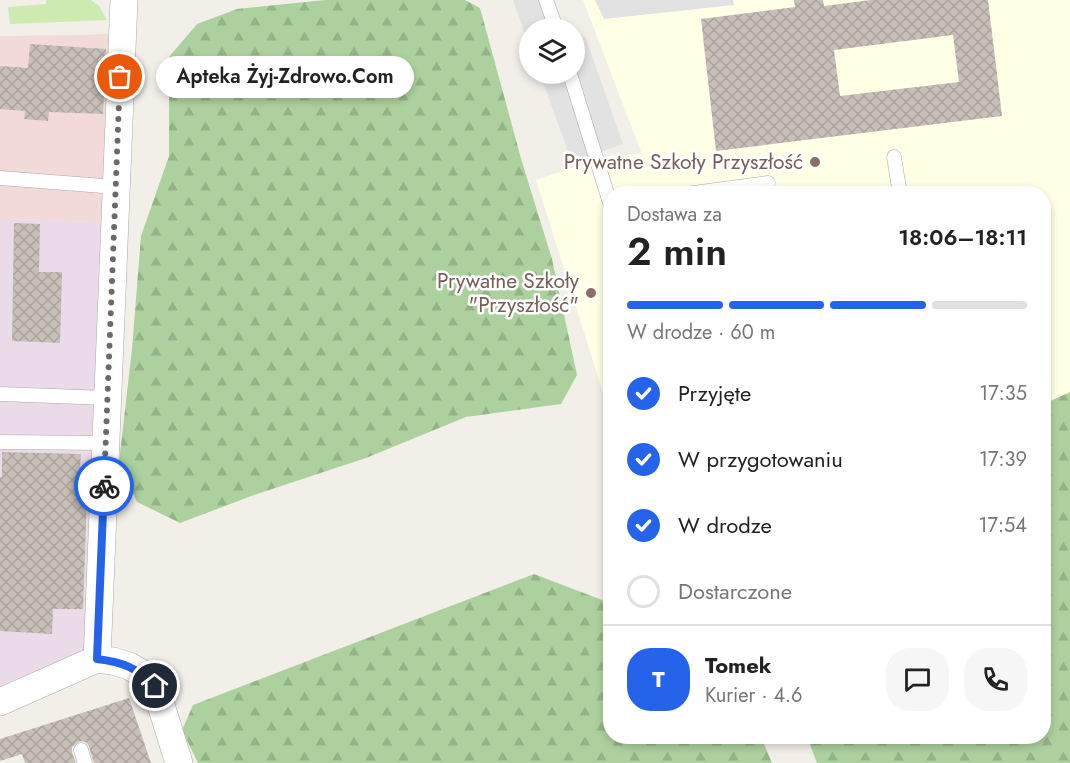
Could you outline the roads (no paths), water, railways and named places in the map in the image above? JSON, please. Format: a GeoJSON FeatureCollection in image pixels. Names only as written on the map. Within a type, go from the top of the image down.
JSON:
{"type":"FeatureCollection","features":[{"type":"Feature","properties":{"kind":"street"},"geometry":{"type":"LineString","coordinates":[[97,659],[124,0]]}},
{"type":"Feature","properties":{"kind":"street"},"geometry":{"type":"LineString","coordinates":[[0,702],[97,659],[129,666],[143,674],[155,686],[179,763]]}},
{"type":"Feature","properties":{"kind":"lane"},"geometry":{"type":"LineString","coordinates":[[546,0],[552,18]]}},
{"type":"Feature","properties":{"kind":"lane"},"geometry":{"type":"LineString","coordinates":[[573,84],[605,186]]}},
{"type":"Feature","properties":{"kind":"lane"},"geometry":{"type":"LineString","coordinates":[[894,158],[899,186]]}},
{"type":"Feature","properties":{"kind":"lane"},"geometry":{"type":"LineString","coordinates":[[0,177],[116,187]]}},
{"type":"Feature","properties":{"kind":"lane"},"geometry":{"type":"LineString","coordinates":[[746,186],[768,183]]}},
{"type":"Feature","properties":{"kind":"lane"},"geometry":{"type":"LineString","coordinates":[[0,394],[107,398]]}},
{"type":"Feature","properties":{"kind":"lane"},"geometry":{"type":"LineString","coordinates":[[0,442],[106,443]]}},
{"type":"Feature","properties":{"kind":"place","name":"Apteka Żyj-Zdrowo.Com"},"geometry":{"type":"Point","coordinates":[120,77]}},
{"type":"Feature","properties":{"kind":"place","name":"Prywatne Szkoły Przyszłość"},"geometry":{"type":"Point","coordinates":[815,162]}},
{"type":"Feature","properties":{"kind":"place","name":"Prywatne Szkoły \"Przyszłość\""},"geometry":{"type":"Point","coordinates":[591,293]}}]}
